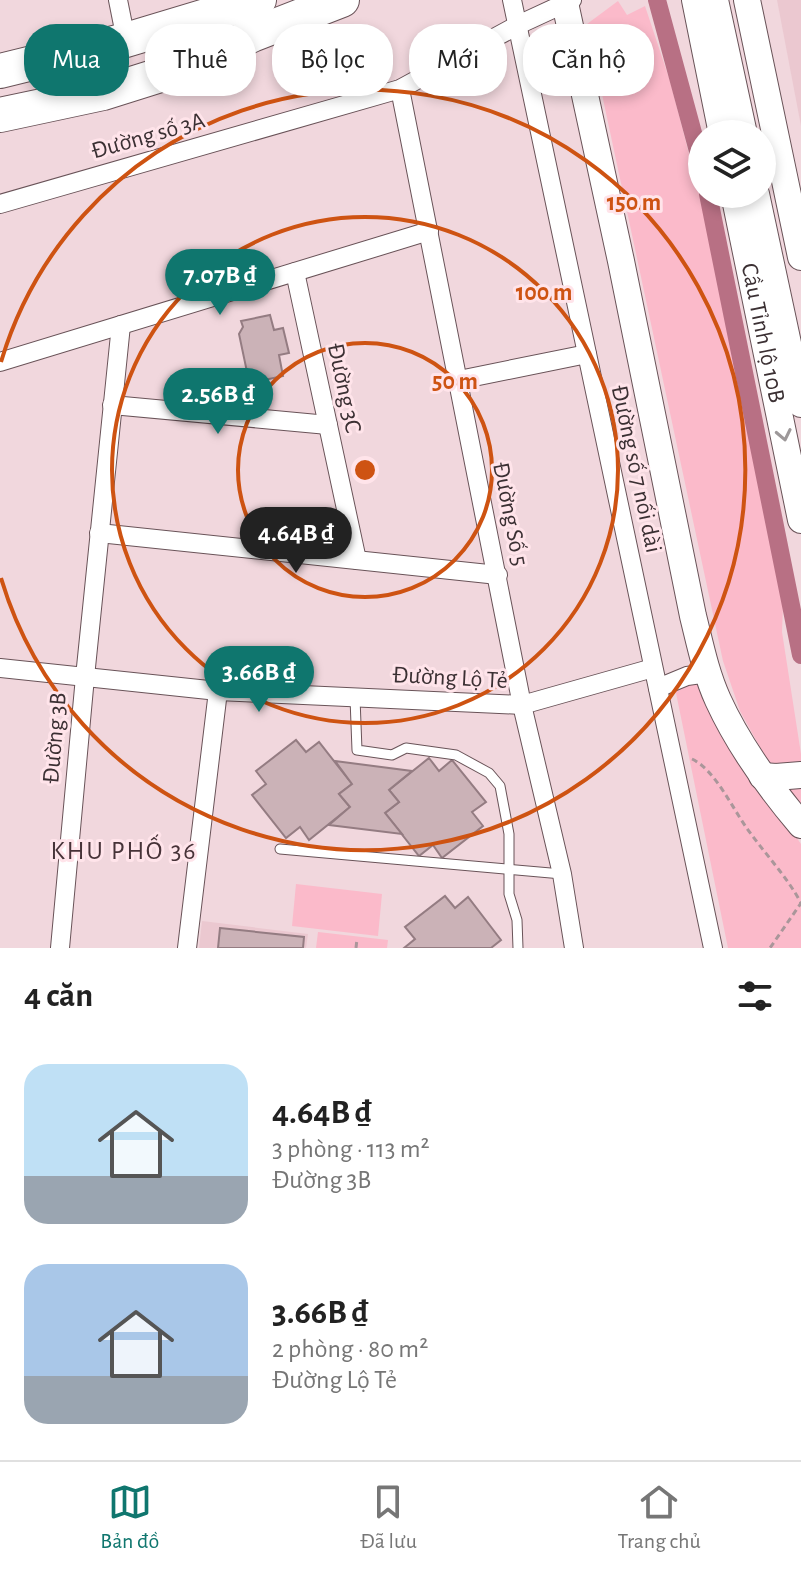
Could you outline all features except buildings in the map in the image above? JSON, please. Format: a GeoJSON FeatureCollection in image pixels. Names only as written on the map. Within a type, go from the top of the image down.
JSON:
{"type":"FeatureCollection","features":[{"type":"Feature","properties":{"kind":"highway"},"geometry":{"type":"LineString","coordinates":[[129,39],[252,10],[342,0]]}},
{"type":"Feature","properties":{"kind":"highway"},"geometry":{"type":"LineString","coordinates":[[0,93],[91,73],[252,10]]}},
{"type":"Feature","properties":{"kind":"highway"},"geometry":{"type":"LineString","coordinates":[[0,115],[118,89],[192,65],[252,10]]}},
{"type":"Feature","properties":{"kind":"highway"},"geometry":{"type":"LineString","coordinates":[[0,71],[24,65]]}},
{"type":"Feature","properties":{"kind":"main road"},"geometry":{"type":"LineString","coordinates":[[695,0],[719,120]]}},
{"type":"Feature","properties":{"kind":"main road"},"geometry":{"type":"LineString","coordinates":[[715,0],[741,120]]}},
{"type":"Feature","properties":{"kind":"main road"},"geometry":{"type":"LineString","coordinates":[[747,0],[801,257]]}},
{"type":"Feature","properties":{"kind":"main road"},"geometry":{"type":"LineString","coordinates":[[567,1],[693,616],[708,673],[722,709],[778,780],[801,825]]}},
{"type":"Feature","properties":{"kind":"main road","name":"Cầu Tỉnh lộ 10B"},"geometry":{"type":"LineString","coordinates":[[737,208],[801,520]]}},
{"type":"Feature","properties":{"kind":"main road","name":"Cầu Tỉnh lộ 10B"},"geometry":{"type":"LineString","coordinates":[[759,208],[801,404]]}},
{"type":"Feature","properties":{"kind":"street"},"geometry":{"type":"LineString","coordinates":[[118,0],[123,24]]}},
{"type":"Feature","properties":{"kind":"street","name":"Đường số 7 nối dài"},"geometry":{"type":"LineString","coordinates":[[512,0],[713,948]]}},
{"type":"Feature","properties":{"kind":"street","name":"Đường số 3A"},"geometry":{"type":"LineString","coordinates":[[0,204],[400,89],[567,1]]}},
{"type":"Feature","properties":{"kind":"street","name":"Đường Số 5"},"geometry":{"type":"LineString","coordinates":[[400,89],[522,705],[562,874],[574,948]]}},
{"type":"Feature","properties":{"kind":"street"},"geometry":{"type":"LineString","coordinates":[[0,362],[429,231]]}},
{"type":"Feature","properties":{"kind":"street","name":"Đường 3C"},"geometry":{"type":"LineString","coordinates":[[295,272],[357,560]]}},
{"type":"Feature","properties":{"kind":"street","name":"Đường 3B"},"geometry":{"type":"LineString","coordinates":[[60,948],[121,325]]}},
{"type":"Feature","properties":{"kind":"street"},"geometry":{"type":"LineString","coordinates":[[459,380],[587,354]]}},
{"type":"Feature","properties":{"kind":"street"},"geometry":{"type":"LineString","coordinates":[[112,405],[328,425]]}},
{"type":"Feature","properties":{"kind":"street"},"geometry":{"type":"LineString","coordinates":[[99,533],[498,575]]}},
{"type":"Feature","properties":{"kind":"street","name":"Đường Lộ Tẻ"},"geometry":{"type":"LineString","coordinates":[[0,668],[218,691],[522,705],[653,668]]}},
{"type":"Feature","properties":{"kind":"street"},"geometry":{"type":"LineString","coordinates":[[658,688],[687,676],[708,673]]}},
{"type":"Feature","properties":{"kind":"street"},"geometry":{"type":"LineString","coordinates":[[187,948],[218,691]]}},
{"type":"Feature","properties":{"kind":"lane"},"geometry":{"type":"LineString","coordinates":[[355,698],[357,750],[392,755],[406,748],[456,755],[489,773],[500,786],[509,834],[509,894],[517,920],[518,948]]}},
{"type":"Feature","properties":{"kind":"lane"},"geometry":{"type":"LineString","coordinates":[[280,849],[562,874]]}},
{"type":"Feature","properties":{"kind":"path"},"geometry":{"type":"LineString","coordinates":[[673,759],[696,759],[709,772],[801,903],[770,948]]}},
{"type":"Feature","properties":{"kind":"path"},"geometry":{"type":"LineString","coordinates":[[356,948],[357,939]]}},
{"type":"Feature","properties":{"kind":"shaded area"},"geometry":{"type":"Polygon","coordinates":[[[777,0],[801,0],[801,126],[777,0]]]}},
{"type":"Feature","properties":{"kind":"shaded area"},"geometry":{"type":"Polygon","coordinates":[[[618,1],[627,15],[645,6],[651,24],[587,24],[618,1]]]}},
{"type":"Feature","properties":{"kind":"shaded area"},"geometry":{"type":"Polygon","coordinates":[[[654,33],[688,150],[688,208],[702,208],[783,605],[782,632],[801,754],[801,813],[793,807],[740,711],[723,661],[602,96],[654,96],[654,33]]]}},
{"type":"Feature","properties":{"kind":"shaded area"},"geometry":{"type":"Polygon","coordinates":[[[703,681],[731,742],[801,844],[801,948],[728,948],[675,688],[703,681]]]}},
{"type":"Feature","properties":{"kind":"shaded area"},"geometry":{"type":"Polygon","coordinates":[[[296,884],[382,894],[378,936],[292,926],[296,884]]]}},
{"type":"Feature","properties":{"kind":"shaded area"},"geometry":{"type":"Polygon","coordinates":[[[202,921],[308,934],[306,948],[199,948],[202,921]]]}},
{"type":"Feature","properties":{"kind":"shaded area"},"geometry":{"type":"Polygon","coordinates":[[[318,932],[388,940],[387,948],[316,948],[318,932]]]}},
{"type":"Feature","properties":{"kind":"waterway"},"geometry":{"type":"LineString","coordinates":[[657,0],[690,120]]}},
{"type":"Feature","properties":{"kind":"waterway"},"geometry":{"type":"LineString","coordinates":[[711,208],[801,655]]}},
{"type":"Feature","properties":{"kind":"district","name":"KHU PHỐ 36"},"geometry":{"type":"Point","coordinates":[124,851]}}]}
